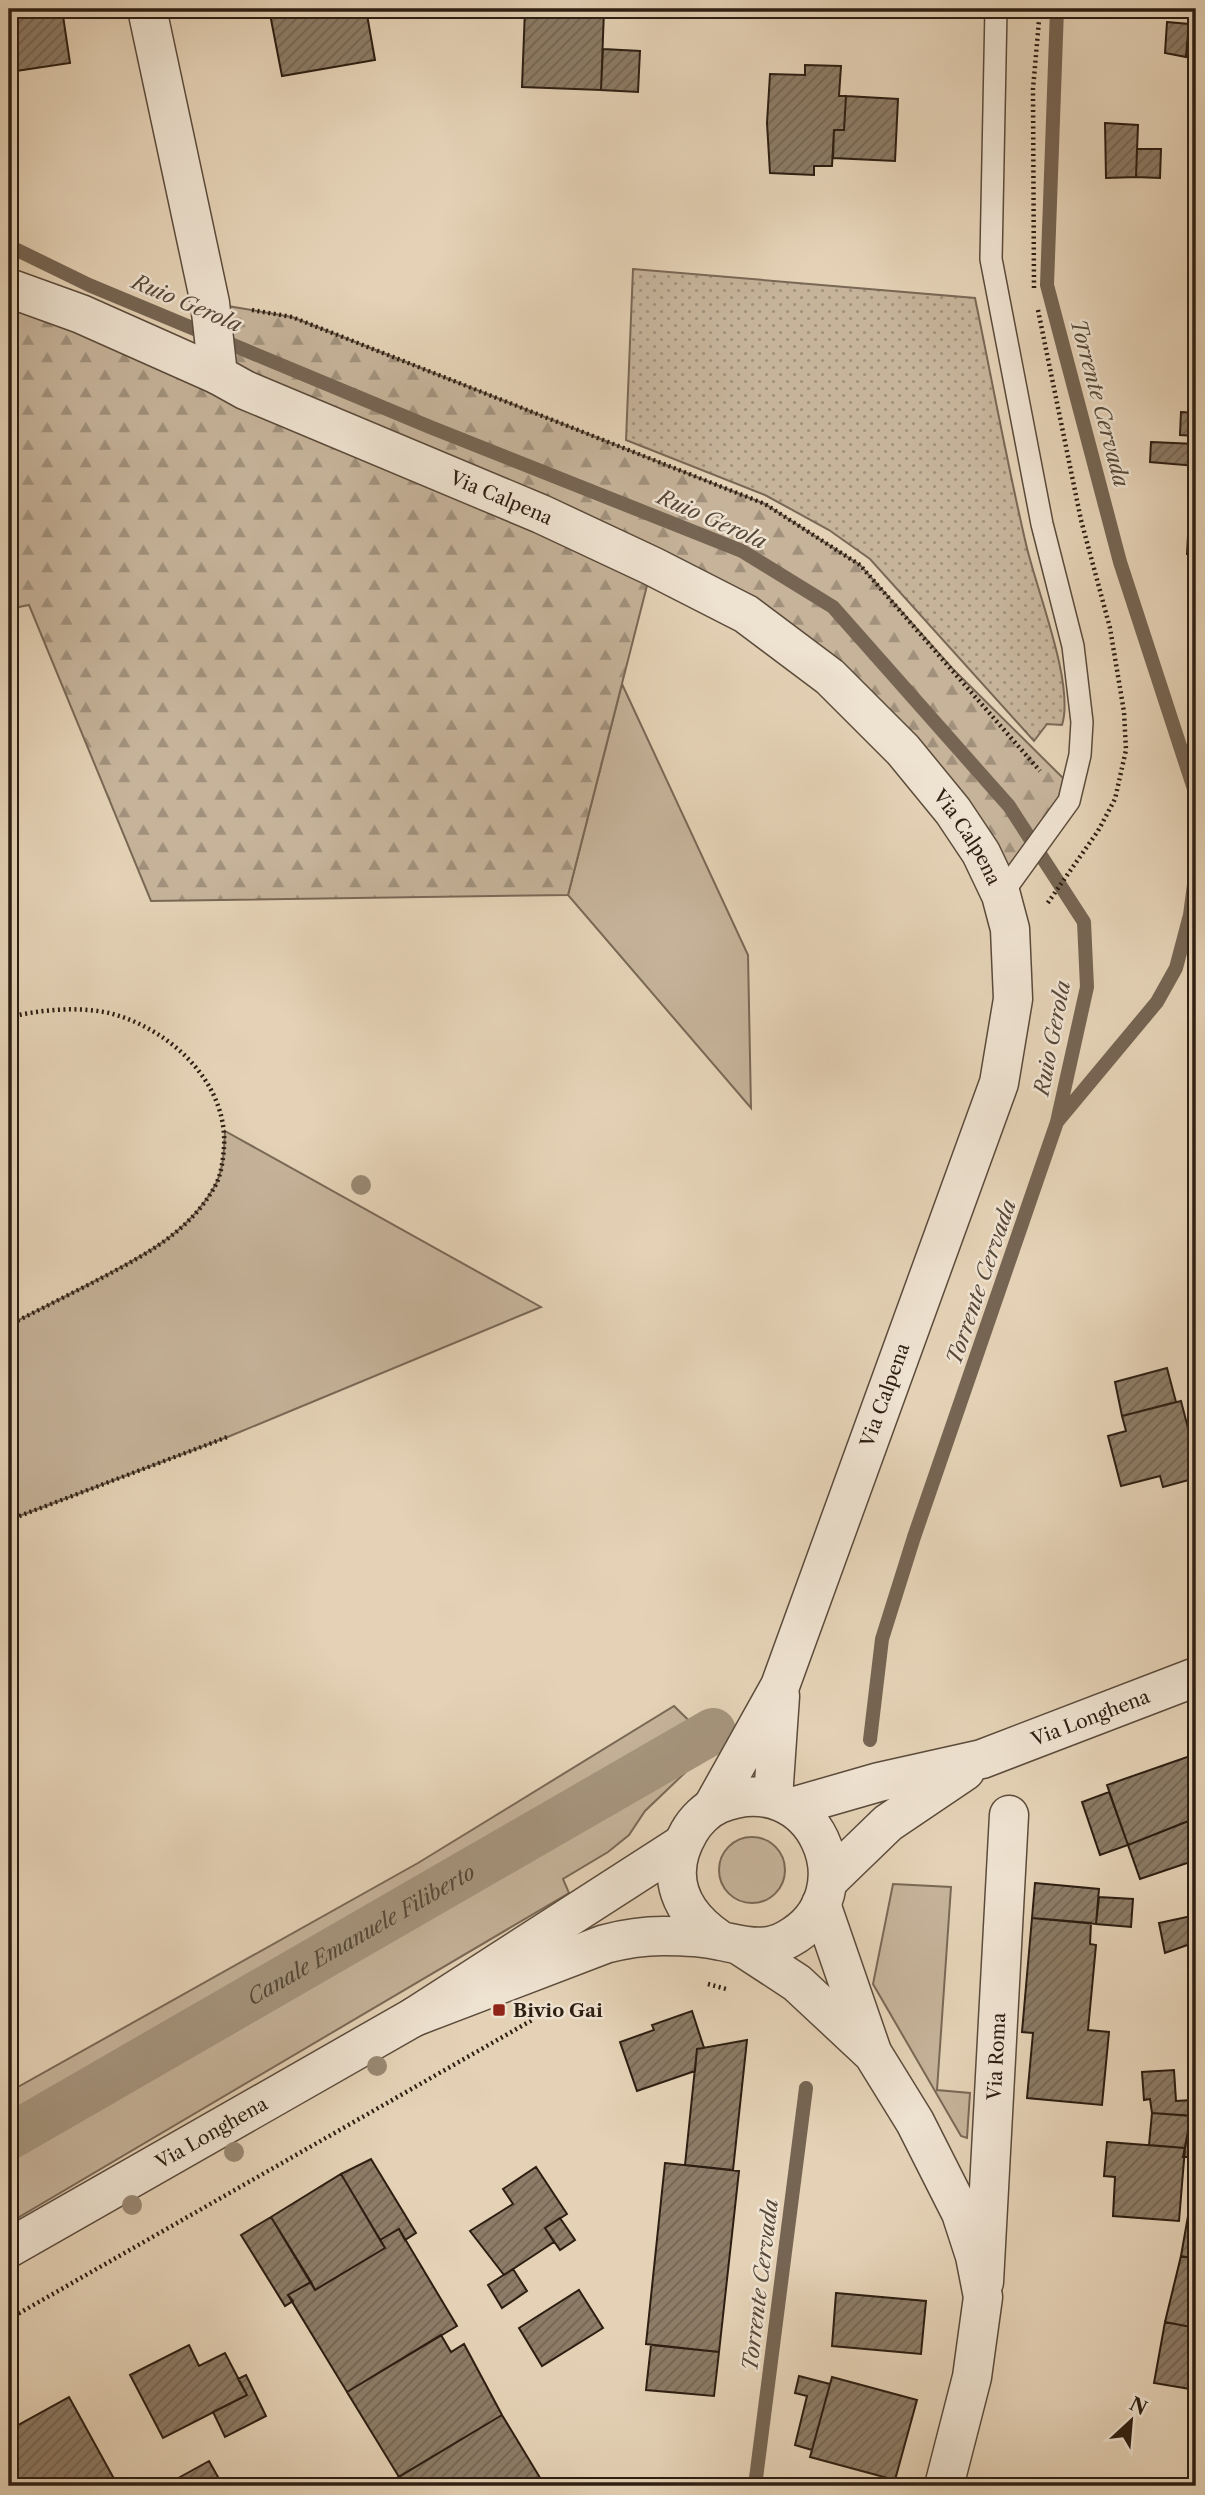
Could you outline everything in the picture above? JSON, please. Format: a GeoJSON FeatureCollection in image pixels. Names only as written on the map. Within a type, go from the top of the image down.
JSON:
{"type":"FeatureCollection","features":[{"type":"Feature","properties":{"kind":"street"},"geometry":{"type":"LineString","coordinates":[[147,9],[210,305],[218,372]]}},
{"type":"Feature","properties":{"kind":"street","name":"Via Calpena"},"geometry":{"type":"LineString","coordinates":[[9,288],[81,314],[218,372],[245,390],[541,514],[746,614],[830,677],[902,750],[953,811],[981,853],[1009,884],[1013,999],[999,1083],[780,1686],[713,1806]]}},
{"type":"Feature","properties":{"kind":"street","name":"Via Longhena"},"geometry":{"type":"LineString","coordinates":[[731,1944],[701,1928],[687,1910],[678,1889],[676,1867],[681,1845],[694,1823],[713,1806],[732,1798],[753,1796],[783,1803],[982,1759],[1196,1677]]}},
{"type":"Feature","properties":{"kind":"street","name":"Via Calpena"},"geometry":{"type":"LineString","coordinates":[[780,1686],[783,1803]]}},
{"type":"Feature","properties":{"kind":"street","name":"Via Longhena"},"geometry":{"type":"LineString","coordinates":[[414,2017],[605,1944],[627,1939],[663,1936],[766,1946],[788,1939],[808,1924],[824,1893],[888,1824],[982,1759]]}},
{"type":"Feature","properties":{"kind":"street"},"geometry":{"type":"LineString","coordinates":[[783,1803],[809,1821],[820,1839],[827,1860],[824,1893]]}},
{"type":"Feature","properties":{"kind":"street","name":"Via Roma"},"geometry":{"type":"LineString","coordinates":[[943,2486],[972,2377],[983,2297],[1009,1815]]}},
{"type":"Feature","properties":{"kind":"street","name":"Via Longhena"},"geometry":{"type":"LineString","coordinates":[[9,2248],[414,2017],[681,1845]]}},
{"type":"Feature","properties":{"kind":"street","name":"Via Roma"},"geometry":{"type":"LineString","coordinates":[[824,1893],[873,2054],[915,2122],[961,2213],[975,2256],[983,2297]]}},
{"type":"Feature","properties":{"kind":"street","name":"Via Roma"},"geometry":{"type":"LineString","coordinates":[[731,1944],[797,1983],[873,2054]]}},
{"type":"Feature","properties":{"kind":"lane"},"geometry":{"type":"LineString","coordinates":[[996,9],[991,259],[1042,524],[1073,646],[1082,722],[1080,755],[1069,801],[1009,884]]}},
{"type":"Feature","properties":{"kind":"path"},"geometry":{"type":"LineString","coordinates":[[1040,9],[1033,89],[1034,285],[1081,520],[1110,628],[1124,712],[1126,750],[1115,799],[1098,831],[1041,913]]}},
{"type":"Feature","properties":{"kind":"path"},"geometry":{"type":"LineString","coordinates":[[210,305],[292,317],[765,504],[860,565],[1043,774]]}},
{"type":"Feature","properties":{"kind":"path"},"geometry":{"type":"LineString","coordinates":[[9,1017],[71,1009],[109,1014],[145,1027],[177,1048],[202,1074],[218,1104],[225,1131],[223,1163],[215,1187],[176,1234],[147,1254],[9,1325]]}},
{"type":"Feature","properties":{"kind":"path"},"geometry":{"type":"LineString","coordinates":[[9,1520],[230,1436]]}},
{"type":"Feature","properties":{"kind":"path"},"geometry":{"type":"LineString","coordinates":[[697,1982],[733,1991]]}},
{"type":"Feature","properties":{"kind":"path"},"geometry":{"type":"LineString","coordinates":[[9,2319],[544,2014]]}},
{"type":"Feature","properties":{"kind":"green space"},"geometry":{"type":"Polygon","coordinates":[[[633,269],[975,298],[1026,544],[1059,662],[1065,707],[1062,725],[1047,724],[1034,741],[870,559],[829,530],[765,495],[626,440],[633,269]]]}},
{"type":"Feature","properties":{"kind":"green space"},"geometry":{"type":"Polygon","coordinates":[[[9,288],[218,375],[210,303],[292,317],[765,504],[860,565],[953,669],[1069,784],[999,887],[903,747],[652,566],[568,895],[151,901],[29,605],[9,609],[9,288]]]}},
{"type":"Feature","properties":{"kind":"green space"},"geometry":{"type":"Polygon","coordinates":[[[622,684],[748,955],[751,1108],[568,895],[622,684]]]}},
{"type":"Feature","properties":{"kind":"green space"},"geometry":{"type":"Polygon","coordinates":[[[225,1131],[541,1307],[230,1436],[9,1520],[9,1325],[129,1263],[176,1232],[202,1205],[217,1182],[223,1161],[225,1131]]]}},
{"type":"Feature","properties":{"kind":"green space"},"geometry":{"type":"Polygon","coordinates":[[[674,1706],[714,1745],[645,1811],[629,1835],[608,1852],[563,1879],[569,1893],[9,2223],[9,2092],[418,1863],[674,1706]]]}},
{"type":"Feature","properties":{"kind":"green space"},"geometry":{"type":"Polygon","coordinates":[[[752,1837],[765,1839],[775,1847],[783,1857],[783,1883],[775,1893],[765,1901],[752,1903],[739,1901],[729,1893],[721,1883],[719,1870],[721,1857],[729,1847],[739,1839],[752,1837]]]}},
{"type":"Feature","properties":{"kind":"green space"},"geometry":{"type":"Polygon","coordinates":[[[893,1884],[951,1887],[937,2090],[970,2093],[967,2138],[961,2136],[873,1984],[893,1884]]]}},
{"type":"Feature","properties":{"kind":"building"},"geometry":{"type":"Polygon","coordinates":[[[9,9],[62,9],[70,63],[9,72],[9,9]]]}},
{"type":"Feature","properties":{"kind":"building"},"geometry":{"type":"Polygon","coordinates":[[[269,9],[366,9],[375,60],[282,76],[269,9]]]}},
{"type":"Feature","properties":{"kind":"building"},"geometry":{"type":"Polygon","coordinates":[[[525,9],[604,10],[601,90],[522,87],[525,9]]]}},
{"type":"Feature","properties":{"kind":"building"},"geometry":{"type":"Polygon","coordinates":[[[1190,9],[1196,9],[1196,58],[1186,57],[1190,9]]]}},
{"type":"Feature","properties":{"kind":"building"},"geometry":{"type":"Polygon","coordinates":[[[1167,22],[1189,24],[1186,57],[1165,53],[1167,22]]]}},
{"type":"Feature","properties":{"kind":"building"},"geometry":{"type":"Polygon","coordinates":[[[603,49],[640,51],[638,92],[601,90],[603,49]]]}},
{"type":"Feature","properties":{"kind":"building"},"geometry":{"type":"Polygon","coordinates":[[[805,65],[841,66],[839,96],[846,96],[844,130],[834,130],[832,166],[814,166],[814,175],[770,173],[767,123],[770,74],[805,75],[805,65]]]}},
{"type":"Feature","properties":{"kind":"building"},"geometry":{"type":"Polygon","coordinates":[[[846,96],[898,99],[895,161],[833,158],[834,130],[844,130],[846,96]]]}},
{"type":"Feature","properties":{"kind":"building"},"geometry":{"type":"Polygon","coordinates":[[[1105,123],[1138,125],[1136,177],[1106,178],[1105,123]]]}},
{"type":"Feature","properties":{"kind":"building"},"geometry":{"type":"Polygon","coordinates":[[[1137,149],[1161,149],[1160,178],[1136,177],[1137,149]]]}},
{"type":"Feature","properties":{"kind":"building"},"geometry":{"type":"Polygon","coordinates":[[[1181,412],[1196,413],[1196,436],[1180,435],[1181,412]]]}},
{"type":"Feature","properties":{"kind":"building"},"geometry":{"type":"Polygon","coordinates":[[[1151,442],[1196,444],[1196,466],[1150,462],[1151,442]]]}},
{"type":"Feature","properties":{"kind":"building"},"geometry":{"type":"Polygon","coordinates":[[[1188,536],[1196,536],[1196,554],[1187,554],[1188,536]]]}},
{"type":"Feature","properties":{"kind":"building"},"geometry":{"type":"Polygon","coordinates":[[[1167,1368],[1176,1402],[1122,1416],[1115,1382],[1167,1368]]]}},
{"type":"Feature","properties":{"kind":"building"},"geometry":{"type":"Polygon","coordinates":[[[1181,1401],[1196,1459],[1196,1478],[1163,1487],[1160,1476],[1121,1486],[1108,1436],[1126,1431],[1122,1416],[1181,1401]]]}},
{"type":"Feature","properties":{"kind":"building"},"geometry":{"type":"Polygon","coordinates":[[[1190,1756],[1196,1774],[1196,1818],[1128,1845],[1107,1785],[1190,1756]]]}},
{"type":"Feature","properties":{"kind":"building"},"geometry":{"type":"Polygon","coordinates":[[[1109,1792],[1128,1845],[1100,1855],[1082,1802],[1109,1792]]]}},
{"type":"Feature","properties":{"kind":"building"},"geometry":{"type":"Polygon","coordinates":[[[1196,1818],[1196,1860],[1140,1879],[1128,1845],[1196,1818]]]}},
{"type":"Feature","properties":{"kind":"building"},"geometry":{"type":"Polygon","coordinates":[[[1035,1883],[1099,1889],[1096,1924],[1032,1918],[1035,1883]]]}},
{"type":"Feature","properties":{"kind":"building"},"geometry":{"type":"Polygon","coordinates":[[[1099,1897],[1133,1899],[1131,1927],[1096,1924],[1099,1897]]]}},
{"type":"Feature","properties":{"kind":"building"},"geometry":{"type":"Polygon","coordinates":[[[1196,1915],[1196,1942],[1165,1953],[1159,1923],[1196,1915]]]}},
{"type":"Feature","properties":{"kind":"building"},"geometry":{"type":"Polygon","coordinates":[[[1032,1918],[1091,1923],[1090,1944],[1096,1945],[1088,2030],[1109,2032],[1102,2105],[1027,2098],[1033,2033],[1022,2032],[1032,1918]]]}},
{"type":"Feature","properties":{"kind":"building"},"geometry":{"type":"Polygon","coordinates":[[[692,2011],[704,2048],[697,2049],[695,2071],[637,2091],[620,2042],[654,2030],[652,2025],[692,2011]]]}},
{"type":"Feature","properties":{"kind":"building"},"geometry":{"type":"Polygon","coordinates":[[[747,2040],[733,2170],[685,2165],[697,2049],[747,2040]]]}},
{"type":"Feature","properties":{"kind":"building"},"geometry":{"type":"Polygon","coordinates":[[[1174,2070],[1176,2101],[1192,2100],[1192,2089],[1196,2089],[1196,2116],[1152,2113],[1150,2099],[1144,2100],[1142,2072],[1174,2070]]]}},
{"type":"Feature","properties":{"kind":"building"},"geometry":{"type":"Polygon","coordinates":[[[1152,2113],[1191,2116],[1185,2148],[1149,2145],[1152,2113]]]}},
{"type":"Feature","properties":{"kind":"building"},"geometry":{"type":"Polygon","coordinates":[[[1191,2116],[1196,2116],[1196,2157],[1183,2157],[1191,2116]]]}},
{"type":"Feature","properties":{"kind":"building"},"geometry":{"type":"Polygon","coordinates":[[[1107,2142],[1185,2148],[1179,2221],[1113,2216],[1115,2177],[1104,2176],[1107,2142]]]}},
{"type":"Feature","properties":{"kind":"building"},"geometry":{"type":"Polygon","coordinates":[[[371,2159],[416,2233],[405,2240],[399,2229],[380,2240],[341,2174],[371,2159]]]}},
{"type":"Feature","properties":{"kind":"building"},"geometry":{"type":"Polygon","coordinates":[[[665,2163],[739,2171],[719,2352],[646,2344],[665,2163]]]}},
{"type":"Feature","properties":{"kind":"building"},"geometry":{"type":"Polygon","coordinates":[[[536,2167],[567,2214],[545,2228],[554,2242],[504,2275],[470,2231],[513,2204],[503,2189],[536,2167]]]}},
{"type":"Feature","properties":{"kind":"building"},"geometry":{"type":"Polygon","coordinates":[[[341,2174],[385,2248],[315,2290],[271,2217],[341,2174]]]}},
{"type":"Feature","properties":{"kind":"building"},"geometry":{"type":"Polygon","coordinates":[[[1188,2216],[1196,2217],[1196,2259],[1181,2256],[1188,2216]]]}},
{"type":"Feature","properties":{"kind":"building"},"geometry":{"type":"Polygon","coordinates":[[[271,2217],[311,2282],[288,2295],[293,2301],[285,2306],[241,2235],[271,2217]]]}},
{"type":"Feature","properties":{"kind":"building"},"geometry":{"type":"Polygon","coordinates":[[[560,2218],[575,2240],[560,2250],[545,2228],[560,2218]]]}},
{"type":"Feature","properties":{"kind":"building"},"geometry":{"type":"Polygon","coordinates":[[[399,2229],[457,2326],[347,2392],[288,2295],[311,2282],[315,2290],[385,2248],[380,2240],[399,2229]]]}},
{"type":"Feature","properties":{"kind":"building"},"geometry":{"type":"Polygon","coordinates":[[[1181,2256],[1196,2259],[1196,2328],[1165,2322],[1181,2256]]]}},
{"type":"Feature","properties":{"kind":"building"},"geometry":{"type":"Polygon","coordinates":[[[513,2269],[527,2291],[502,2308],[488,2285],[513,2269]]]}},
{"type":"Feature","properties":{"kind":"building"},"geometry":{"type":"Polygon","coordinates":[[[579,2290],[603,2328],[542,2366],[519,2328],[579,2290]]]}},
{"type":"Feature","properties":{"kind":"building"},"geometry":{"type":"Polygon","coordinates":[[[836,2293],[926,2301],[921,2354],[832,2346],[836,2293]]]}},
{"type":"Feature","properties":{"kind":"building"},"geometry":{"type":"Polygon","coordinates":[[[1165,2322],[1196,2328],[1196,2390],[1154,2383],[1165,2322]]]}},
{"type":"Feature","properties":{"kind":"building"},"geometry":{"type":"Polygon","coordinates":[[[441,2335],[451,2352],[464,2344],[502,2415],[399,2477],[347,2392],[441,2335]]]}},
{"type":"Feature","properties":{"kind":"building"},"geometry":{"type":"Polygon","coordinates":[[[189,2345],[199,2366],[225,2353],[247,2395],[163,2438],[130,2375],[189,2345]]]}},
{"type":"Feature","properties":{"kind":"building"},"geometry":{"type":"Polygon","coordinates":[[[651,2345],[719,2352],[714,2396],[646,2390],[651,2345]]]}},
{"type":"Feature","properties":{"kind":"building"},"geometry":{"type":"Polygon","coordinates":[[[246,2375],[266,2416],[225,2437],[213,2412],[247,2395],[238,2379],[246,2375]]]}},
{"type":"Feature","properties":{"kind":"building"},"geometry":{"type":"Polygon","coordinates":[[[799,2376],[830,2384],[812,2450],[795,2445],[807,2396],[795,2393],[799,2376]]]}},
{"type":"Feature","properties":{"kind":"building"},"geometry":{"type":"Polygon","coordinates":[[[832,2377],[917,2400],[895,2480],[810,2457],[832,2377]]]}},
{"type":"Feature","properties":{"kind":"building"},"geometry":{"type":"Polygon","coordinates":[[[69,2397],[118,2486],[9,2486],[9,2430],[69,2397]]]}},
{"type":"Feature","properties":{"kind":"building"},"geometry":{"type":"Polygon","coordinates":[[[502,2415],[545,2486],[400,2486],[395,2479],[502,2415]]]}},
{"type":"Feature","properties":{"kind":"building"},"geometry":{"type":"Polygon","coordinates":[[[209,2461],[223,2486],[164,2486],[209,2461]]]}},
{"type":"Feature","properties":{"kind":"waterway","name":"Torrente Cervada"},"geometry":{"type":"LineString","coordinates":[[1057,9],[1047,285],[1120,562],[1196,795]]}},
{"type":"Feature","properties":{"kind":"waterway","name":"Ruio Gerola"},"geometry":{"type":"LineString","coordinates":[[9,246],[89,285],[430,427],[742,551],[833,607],[1009,806],[1084,922],[1087,987],[1057,1122]]}},
{"type":"Feature","properties":{"kind":"waterway","name":"Torrente Cervada"},"geometry":{"type":"LineString","coordinates":[[870,1740],[882,1639],[914,1537],[1057,1122],[1157,1002],[1176,968],[1190,915],[1196,870]]}},
{"type":"Feature","properties":{"kind":"waterway","name":"Canale Emanuele Filiberto"},"geometry":{"type":"LineString","coordinates":[[9,2137],[713,1731]]}},
{"type":"Feature","properties":{"kind":"waterway","name":"Torrente Cervada"},"geometry":{"type":"LineString","coordinates":[[755,2486],[806,2088]]}},
{"type":"Feature","properties":{"kind":"place","name":"Bivio Gai"},"geometry":{"type":"Point","coordinates":[499,2010]}}]}
